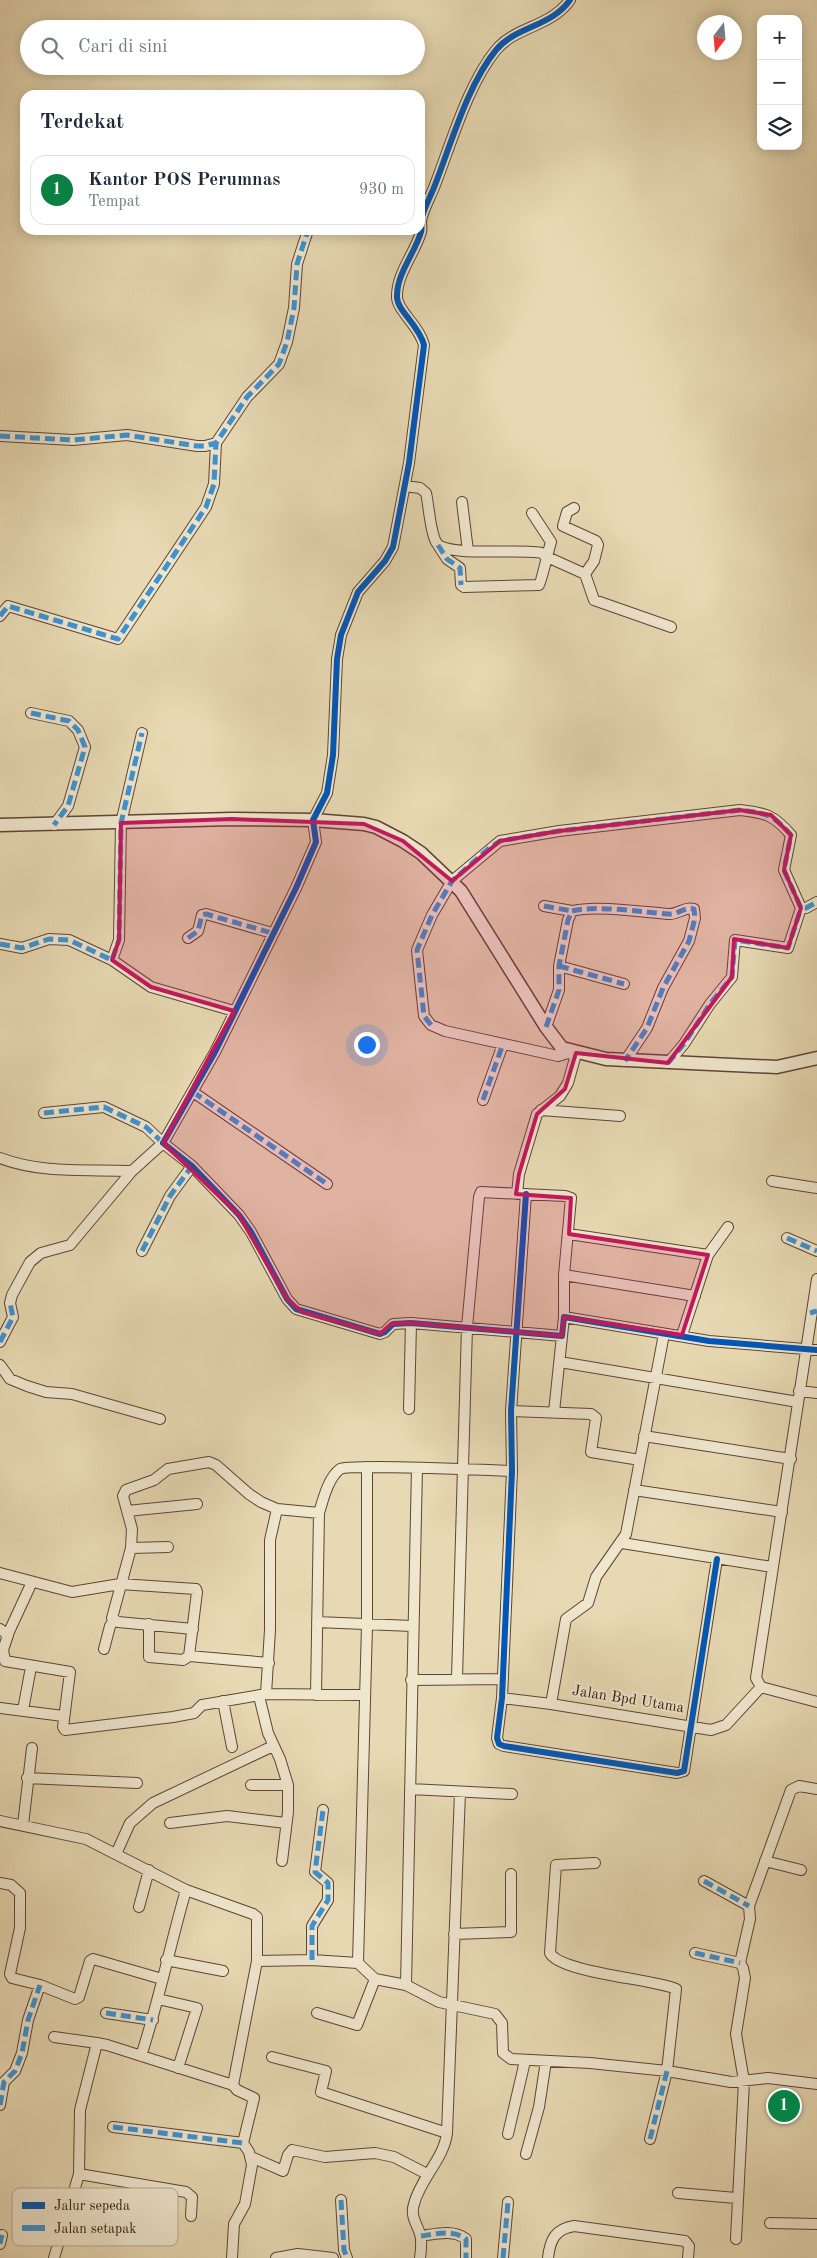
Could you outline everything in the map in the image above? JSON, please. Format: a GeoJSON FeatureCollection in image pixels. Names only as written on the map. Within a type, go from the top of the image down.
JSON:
{"type":"FeatureCollection","features":[{"type":"Feature","properties":{"kind":"street"},"geometry":{"type":"LineString","coordinates":[[425,210],[469,98],[484,67],[507,38],[541,24],[557,14],[570,0]]}},
{"type":"Feature","properties":{"kind":"street"},"geometry":{"type":"LineString","coordinates":[[0,616],[8,606],[117,639],[206,507],[214,484],[216,443],[247,397],[279,364],[288,342],[297,264],[306,235]]}},
{"type":"Feature","properties":{"kind":"street"},"geometry":{"type":"LineString","coordinates":[[0,1342],[13,1317],[10,1303],[12,1295],[30,1262],[41,1253],[70,1245],[132,1171],[164,1143],[194,1092],[296,888],[316,842],[312,820],[327,793],[333,755],[337,659],[341,635],[358,592],[392,550],[404,486],[424,345],[419,329],[402,310],[396,296],[400,281],[420,235]]}},
{"type":"Feature","properties":{"kind":"street"},"geometry":{"type":"LineString","coordinates":[[0,436],[73,440],[128,434],[205,446],[216,443]]}},
{"type":"Feature","properties":{"kind":"street"},"geometry":{"type":"LineString","coordinates":[[205,446],[215,457]]}},
{"type":"Feature","properties":{"kind":"street"},"geometry":{"type":"LineString","coordinates":[[404,486],[420,488],[426,493],[435,540],[447,559],[460,568],[461,585],[464,587],[539,585],[542,581],[545,556],[550,540],[532,513]]}},
{"type":"Feature","properties":{"kind":"street"},"geometry":{"type":"LineString","coordinates":[[462,502],[468,550]]}},
{"type":"Feature","properties":{"kind":"street"},"geometry":{"type":"LineString","coordinates":[[574,508],[567,512],[563,526],[596,541],[598,545],[594,561],[585,574]]}},
{"type":"Feature","properties":{"kind":"street"},"geometry":{"type":"LineString","coordinates":[[438,545],[468,550],[542,552],[545,556],[585,574],[594,600],[671,627]]}},
{"type":"Feature","properties":{"kind":"street"},"geometry":{"type":"LineString","coordinates":[[31,714],[69,722],[78,730],[85,747],[68,806],[54,825]]}},
{"type":"Feature","properties":{"kind":"street"},"geometry":{"type":"LineString","coordinates":[[112,960],[119,940],[121,823],[142,733]]}},
{"type":"Feature","properties":{"kind":"street"},"geometry":{"type":"LineString","coordinates":[[565,1049],[565,1054],[558,1056],[445,1031],[431,1025],[424,1016],[417,950],[432,915],[452,881],[500,841],[559,830],[740,810],[771,815],[791,835],[784,870],[801,908],[787,948],[735,940],[733,943],[734,972],[732,977],[710,1004],[684,1044],[668,1063]]}},
{"type":"Feature","properties":{"kind":"street"},"geometry":{"type":"LineString","coordinates":[[0,825],[232,819],[312,820],[364,824],[385,830],[421,853],[452,881],[467,898],[546,1027],[575,1058],[568,1083],[556,1101],[541,1110],[536,1118],[519,1174],[521,1194],[511,1411],[512,1471],[502,1698],[497,1738],[499,1744],[677,1773],[685,1769],[717,1559]]}},
{"type":"Feature","properties":{"kind":"street"},"geometry":{"type":"LineString","coordinates":[[801,908],[806,908],[817,902]]}},
{"type":"Feature","properties":{"kind":"street"},"geometry":{"type":"LineString","coordinates":[[544,906],[572,911],[624,910],[673,914],[689,908],[696,911],[689,941],[664,988],[647,1028],[625,1061]]}},
{"type":"Feature","properties":{"kind":"street"},"geometry":{"type":"LineString","coordinates":[[546,1027],[559,990],[559,966],[568,920],[572,911]]}},
{"type":"Feature","properties":{"kind":"street"},"geometry":{"type":"LineString","coordinates":[[188,938],[198,931],[202,915],[206,914],[272,933]]}},
{"type":"Feature","properties":{"kind":"street"},"geometry":{"type":"LineString","coordinates":[[0,944],[22,948],[49,939],[69,940],[112,960],[152,987],[234,1011]]}},
{"type":"Feature","properties":{"kind":"street"},"geometry":{"type":"LineString","coordinates":[[559,966],[624,984]]}},
{"type":"Feature","properties":{"kind":"street"},"geometry":{"type":"LineString","coordinates":[[482,1100],[503,1044]]}},
{"type":"Feature","properties":{"kind":"street"},"geometry":{"type":"LineString","coordinates":[[565,1049],[606,1059],[668,1063],[777,1066],[817,1058]]}},
{"type":"Feature","properties":{"kind":"street"},"geometry":{"type":"LineString","coordinates":[[194,1092],[328,1184]]}},
{"type":"Feature","properties":{"kind":"street"},"geometry":{"type":"LineString","coordinates":[[44,1113],[104,1107],[146,1127],[192,1166],[245,1223],[287,1299],[296,1309],[380,1334],[393,1324],[411,1323],[562,1336]]}},
{"type":"Feature","properties":{"kind":"street"},"geometry":{"type":"LineString","coordinates":[[541,1110],[620,1116]]}},
{"type":"Feature","properties":{"kind":"street"},"geometry":{"type":"LineString","coordinates":[[0,1158],[60,1170],[132,1171]]}},
{"type":"Feature","properties":{"kind":"street"},"geometry":{"type":"LineString","coordinates":[[142,1251],[170,1196],[192,1166]]}},
{"type":"Feature","properties":{"kind":"street"},"geometry":{"type":"LineString","coordinates":[[772,1181],[817,1188]]}},
{"type":"Feature","properties":{"kind":"street"},"geometry":{"type":"LineString","coordinates":[[457,1678],[467,1327],[479,1194],[485,1191],[569,1197],[572,1200],[564,1275],[564,1317],[554,1412]]}},
{"type":"Feature","properties":{"kind":"street"},"geometry":{"type":"LineString","coordinates":[[682,1335],[708,1254],[728,1226]]}},
{"type":"Feature","properties":{"kind":"street"},"geometry":{"type":"LineString","coordinates":[[569,1234],[708,1254]]}},
{"type":"Feature","properties":{"kind":"street"},"geometry":{"type":"LineString","coordinates":[[787,1238],[817,1251]]}},
{"type":"Feature","properties":{"kind":"street"},"geometry":{"type":"LineString","coordinates":[[564,1275],[695,1296]]}},
{"type":"Feature","properties":{"kind":"street"},"geometry":{"type":"LineString","coordinates":[[817,1279],[812,1349],[799,1390],[791,1459],[772,1567],[756,1678],[761,1687],[817,1702]]}},
{"type":"Feature","properties":{"kind":"street"},"geometry":{"type":"LineString","coordinates":[[564,1317],[664,1334],[682,1335],[709,1341],[812,1349]]}},
{"type":"Feature","properties":{"kind":"street"},"geometry":{"type":"LineString","coordinates":[[409,1409],[411,1323]]}},
{"type":"Feature","properties":{"kind":"street"},"geometry":{"type":"LineString","coordinates":[[551,1704],[566,1619],[588,1603],[596,1577],[622,1543],[626,1534],[664,1334]]}},
{"type":"Feature","properties":{"kind":"street"},"geometry":{"type":"LineString","coordinates":[[560,1362],[798,1402]]}},
{"type":"Feature","properties":{"kind":"street"},"geometry":{"type":"LineString","coordinates":[[2,1373],[12,1380],[46,1392],[72,1394],[160,1419]]}},
{"type":"Feature","properties":{"kind":"street"},"geometry":{"type":"LineString","coordinates":[[799,1390],[817,1393]]}},
{"type":"Feature","properties":{"kind":"street"},"geometry":{"type":"LineString","coordinates":[[511,1411],[554,1412],[594,1416],[596,1418],[592,1453],[640,1460]]}},
{"type":"Feature","properties":{"kind":"street"},"geometry":{"type":"LineString","coordinates":[[644,1436],[791,1459]]}},
{"type":"Feature","properties":{"kind":"street"},"geometry":{"type":"LineString","coordinates":[[114,1620],[112,1615],[131,1548],[132,1529],[123,1496],[126,1490],[154,1480],[168,1469],[209,1462],[216,1465],[248,1494],[277,1509],[319,1513]]}},
{"type":"Feature","properties":{"kind":"street"},"geometry":{"type":"LineString","coordinates":[[316,1695],[319,1513],[326,1491],[338,1471],[342,1467],[367,1467],[512,1471]]}},
{"type":"Feature","properties":{"kind":"street"},"geometry":{"type":"LineString","coordinates":[[358,1963],[367,1625],[367,1467]]}},
{"type":"Feature","properties":{"kind":"street"},"geometry":{"type":"LineString","coordinates":[[406,1985],[412,1626],[417,1468]]}},
{"type":"Feature","properties":{"kind":"street"},"geometry":{"type":"LineString","coordinates":[[634,1490],[782,1512]]}},
{"type":"Feature","properties":{"kind":"street"},"geometry":{"type":"LineString","coordinates":[[127,1511],[197,1504]]}},
{"type":"Feature","properties":{"kind":"street"},"geometry":{"type":"LineString","coordinates":[[277,1509],[270,1540],[269,1663],[263,1695],[273,1746],[280,1759],[288,1785],[288,1812],[282,1861]]}},
{"type":"Feature","properties":{"kind":"street"},"geometry":{"type":"LineString","coordinates":[[622,1543],[772,1567]]}},
{"type":"Feature","properties":{"kind":"street"},"geometry":{"type":"LineString","coordinates":[[131,1548],[168,1546]]}},
{"type":"Feature","properties":{"kind":"street"},"geometry":{"type":"LineString","coordinates":[[0,1573],[72,1592],[120,1584],[196,1589],[189,1656]]}},
{"type":"Feature","properties":{"kind":"street"},"geometry":{"type":"LineString","coordinates":[[32,1582],[4,1632],[3,1650],[5,1661],[30,1667],[70,1672],[62,1727],[65,1730],[173,1717],[194,1713],[202,1705],[263,1695],[364,1695]]}},
{"type":"Feature","properties":{"kind":"street"},"geometry":{"type":"LineString","coordinates":[[114,1620],[193,1629]]}},
{"type":"Feature","properties":{"kind":"street"},"geometry":{"type":"LineString","coordinates":[[104,1649],[110,1626],[114,1620]]}},
{"type":"Feature","properties":{"kind":"street"},"geometry":{"type":"LineString","coordinates":[[317,1622],[412,1626]]}},
{"type":"Feature","properties":{"kind":"street"},"geometry":{"type":"LineString","coordinates":[[149,1624],[148,1657],[183,1660],[189,1656],[269,1663]]}},
{"type":"Feature","properties":{"kind":"street"},"geometry":{"type":"LineString","coordinates":[[23,1710],[30,1667]]}},
{"type":"Feature","properties":{"kind":"street"},"geometry":{"type":"LineString","coordinates":[[411,1680],[503,1679]]}},
{"type":"Feature","properties":{"kind":"street","name":"Jalan Bpd Utama"},"geometry":{"type":"LineString","coordinates":[[502,1698],[691,1725],[712,1730],[722,1727],[737,1715],[761,1687]]}},
{"type":"Feature","properties":{"kind":"street"},"geometry":{"type":"LineString","coordinates":[[223,1701],[232,1747]]}},
{"type":"Feature","properties":{"kind":"street"},"geometry":{"type":"LineString","coordinates":[[0,1708],[63,1716]]}},
{"type":"Feature","properties":{"kind":"street"},"geometry":{"type":"LineString","coordinates":[[116,1854],[130,1823],[153,1803],[273,1746]]}},
{"type":"Feature","properties":{"kind":"street"},"geometry":{"type":"LineString","coordinates":[[23,1825],[32,1748]]}},
{"type":"Feature","properties":{"kind":"street"},"geometry":{"type":"LineString","coordinates":[[28,1778],[137,1783]]}},
{"type":"Feature","properties":{"kind":"street"},"geometry":{"type":"LineString","coordinates":[[252,1785],[288,1785]]}},
{"type":"Feature","properties":{"kind":"street"},"geometry":{"type":"LineString","coordinates":[[736,2239],[736,2198],[744,2080],[736,2034],[744,1983],[744,1972],[740,1963],[750,1919],[749,1906],[791,1790],[798,1786],[817,1789]]}},
{"type":"Feature","properties":{"kind":"street"},"geometry":{"type":"LineString","coordinates":[[410,1788],[512,1794]]}},
{"type":"Feature","properties":{"kind":"street"},"geometry":{"type":"LineString","coordinates":[[420,2258],[421,2236],[413,2218],[413,2206],[427,2174],[445,2145],[447,2133],[460,1792]]}},
{"type":"Feature","properties":{"kind":"street"},"geometry":{"type":"LineString","coordinates":[[312,1960],[312,1926],[329,1898],[328,1883],[316,1872],[323,1810]]}},
{"type":"Feature","properties":{"kind":"street"},"geometry":{"type":"LineString","coordinates":[[170,1823],[227,1816],[286,1824]]}},
{"type":"Feature","properties":{"kind":"street"},"geometry":{"type":"LineString","coordinates":[[0,1820],[86,1840],[186,1890],[255,1916],[258,1921],[257,1961],[233,2085]]}},
{"type":"Feature","properties":{"kind":"street"},"geometry":{"type":"LineString","coordinates":[[765,1861],[801,1870]]}},
{"type":"Feature","properties":{"kind":"street"},"geometry":{"type":"LineString","coordinates":[[595,1862],[556,1865],[550,1953],[554,1959],[586,1969],[676,1989],[667,2071],[650,2139]]}},
{"type":"Feature","properties":{"kind":"street"},"geometry":{"type":"LineString","coordinates":[[139,1907],[149,1870]]}},
{"type":"Feature","properties":{"kind":"street"},"geometry":{"type":"LineString","coordinates":[[454,1934],[511,1932],[511,1874]]}},
{"type":"Feature","properties":{"kind":"street"},"geometry":{"type":"LineString","coordinates":[[704,1882],[749,1906]]}},
{"type":"Feature","properties":{"kind":"street"},"geometry":{"type":"LineString","coordinates":[[0,1883],[11,1885],[20,1893],[20,1928],[11,1977],[40,1985],[73,1999],[77,1998],[90,1961],[95,1958],[162,1979]]}},
{"type":"Feature","properties":{"kind":"street"},"geometry":{"type":"LineString","coordinates":[[141,2056],[153,2020],[166,1960],[186,1890]]}},
{"type":"Feature","properties":{"kind":"street"},"geometry":{"type":"LineString","coordinates":[[695,1953],[740,1963]]}},
{"type":"Feature","properties":{"kind":"street"},"geometry":{"type":"LineString","coordinates":[[166,1960],[223,1971]]}},
{"type":"Feature","properties":{"kind":"street"},"geometry":{"type":"LineString","coordinates":[[257,1961],[312,1960],[358,1963],[375,1979],[406,1985],[439,2002],[495,2014],[502,2023],[503,2053],[511,2059],[590,2063],[667,2071],[719,2081],[768,2078],[817,2084]]}},
{"type":"Feature","properties":{"kind":"street"},"geometry":{"type":"LineString","coordinates":[[317,2013],[358,2025],[375,1979]]}},
{"type":"Feature","properties":{"kind":"street"},"geometry":{"type":"LineString","coordinates":[[0,2105],[4,2082],[15,2071],[18,2064],[28,2020],[40,1985]]}},
{"type":"Feature","properties":{"kind":"street"},"geometry":{"type":"LineString","coordinates":[[158,1999],[197,2008],[178,2068]]}},
{"type":"Feature","properties":{"kind":"street"},"geometry":{"type":"LineString","coordinates":[[106,2013],[153,2020]]}},
{"type":"Feature","properties":{"kind":"street"},"geometry":{"type":"LineString","coordinates":[[54,2037],[97,2043],[141,2056],[233,2085],[237,2090],[254,2098],[243,2143],[251,2157],[252,2165],[245,2204],[234,2224],[232,2258]]}},
{"type":"Feature","properties":{"kind":"street"},"geometry":{"type":"LineString","coordinates":[[75,2188],[79,2174],[80,2110],[97,2043]]}},
{"type":"Feature","properties":{"kind":"street"},"geometry":{"type":"LineString","coordinates":[[272,2057],[326,2071],[322,2092],[447,2133]]}},
{"type":"Feature","properties":{"kind":"street"},"geometry":{"type":"LineString","coordinates":[[508,2134],[525,2061]]}},
{"type":"Feature","properties":{"kind":"street"},"geometry":{"type":"LineString","coordinates":[[526,2154],[539,2107],[546,2061]]}},
{"type":"Feature","properties":{"kind":"street"},"geometry":{"type":"LineString","coordinates":[[113,2127],[243,2143]]}},
{"type":"Feature","properties":{"kind":"street"},"geometry":{"type":"LineString","coordinates":[[251,2157],[282,2171],[292,2150],[325,2157],[375,2153],[394,2157],[427,2174]]}},
{"type":"Feature","properties":{"kind":"street"},"geometry":{"type":"LineString","coordinates":[[79,2174],[162,2188]]}},
{"type":"Feature","properties":{"kind":"street"},"geometry":{"type":"LineString","coordinates":[[178,2191],[186,2192],[192,2198],[191,2216]]}},
{"type":"Feature","properties":{"kind":"street"},"geometry":{"type":"LineString","coordinates":[[678,2193],[736,2198]]}},
{"type":"Feature","properties":{"kind":"street"},"geometry":{"type":"LineString","coordinates":[[341,2200],[344,2250],[347,2258]]}},
{"type":"Feature","properties":{"kind":"street"},"geometry":{"type":"LineString","coordinates":[[503,2258],[508,2202]]}},
{"type":"Feature","properties":{"kind":"street"},"geometry":{"type":"LineString","coordinates":[[770,2223],[817,2224]]}},
{"type":"Feature","properties":{"kind":"street"},"geometry":{"type":"LineString","coordinates":[[548,2258],[553,2236],[559,2230],[574,2226],[685,2241],[689,2246],[688,2258]]}},
{"type":"Feature","properties":{"kind":"street"},"geometry":{"type":"LineString","coordinates":[[421,2236],[448,2233],[460,2235],[466,2239],[466,2258]]}},
{"type":"Feature","properties":{"kind":"street"},"geometry":{"type":"LineString","coordinates":[[54,2258],[58,2246]]}},
{"type":"Feature","properties":{"kind":"street"},"geometry":{"type":"LineString","coordinates":[[276,2258],[298,2254],[333,2258]]}},
{"type":"Feature","properties":{"kind":"highlighted area"},"geometry":{"type":"Polygon","coordinates":[[[740,810],[771,815],[791,835],[784,870],[801,908],[788,948],[734,939],[732,977],[668,1063],[576,1053],[565,1089],[537,1114],[519,1174],[516,1194],[571,1198],[569,1234],[708,1255],[682,1335],[564,1317],[562,1336],[411,1323],[391,1324],[380,1334],[302,1312],[287,1299],[239,1215],[163,1143],[234,1011],[151,987],[112,960],[119,940],[121,823],[232,819],[364,824],[403,841],[452,881],[500,841],[559,831],[740,810]]]}},
{"type":"Feature","properties":{"kind":"marked path"},"geometry":{"type":"LineString","coordinates":[[0,436],[73,440],[127,435],[197,446],[216,443],[247,397],[279,364],[287,342],[294,308],[297,264],[306,235]]}},
{"type":"Feature","properties":{"kind":"marked path"},"geometry":{"type":"LineString","coordinates":[[0,616],[8,606],[118,639],[206,507],[214,484],[216,443]]}},
{"type":"Feature","properties":{"kind":"marked path"},"geometry":{"type":"LineString","coordinates":[[438,545],[447,559],[460,568],[461,585]]}},
{"type":"Feature","properties":{"kind":"marked path"},"geometry":{"type":"LineString","coordinates":[[31,713],[69,721],[78,730],[85,747],[68,806],[54,825]]}},
{"type":"Feature","properties":{"kind":"marked path"},"geometry":{"type":"LineString","coordinates":[[0,944],[22,948],[49,939],[69,940],[112,960],[119,940],[121,823],[142,733]]}},
{"type":"Feature","properties":{"kind":"marked path"},"geometry":{"type":"LineString","coordinates":[[431,1025],[424,1016],[417,950],[432,915],[452,881],[488,849],[500,841],[559,831],[740,810],[757,812],[769,816],[780,823],[791,835],[784,870],[801,908],[806,908],[817,902]]}},
{"type":"Feature","properties":{"kind":"marked path"},"geometry":{"type":"LineString","coordinates":[[544,906],[572,911]]}},
{"type":"Feature","properties":{"kind":"marked path"},"geometry":{"type":"LineString","coordinates":[[546,1027],[559,990],[559,966],[568,920],[572,911],[606,909],[672,914],[691,908],[694,909],[695,918],[689,941],[663,988],[647,1028],[625,1061]]}},
{"type":"Feature","properties":{"kind":"marked path"},"geometry":{"type":"LineString","coordinates":[[668,1063],[684,1044],[710,1004],[732,977],[735,940],[788,948],[801,908]]}},
{"type":"Feature","properties":{"kind":"marked path"},"geometry":{"type":"LineString","coordinates":[[188,938],[198,931],[202,915],[206,914],[272,933]]}},
{"type":"Feature","properties":{"kind":"marked path"},"geometry":{"type":"LineString","coordinates":[[559,966],[624,984]]}},
{"type":"Feature","properties":{"kind":"marked path"},"geometry":{"type":"LineString","coordinates":[[483,1100],[503,1044]]}},
{"type":"Feature","properties":{"kind":"marked path"},"geometry":{"type":"LineString","coordinates":[[193,1092],[327,1184]]}},
{"type":"Feature","properties":{"kind":"marked path"},"geometry":{"type":"LineString","coordinates":[[44,1113],[104,1107],[146,1127],[163,1143]]}},
{"type":"Feature","properties":{"kind":"marked path"},"geometry":{"type":"LineString","coordinates":[[142,1251],[170,1196],[192,1166]]}},
{"type":"Feature","properties":{"kind":"marked path"},"geometry":{"type":"LineString","coordinates":[[787,1238],[817,1251]]}},
{"type":"Feature","properties":{"kind":"marked path"},"geometry":{"type":"LineString","coordinates":[[0,1342],[13,1317],[10,1303]]}},
{"type":"Feature","properties":{"kind":"marked path"},"geometry":{"type":"LineString","coordinates":[[810,1313],[817,1311]]}},
{"type":"Feature","properties":{"kind":"marked path"},"geometry":{"type":"LineString","coordinates":[[312,1960],[312,1926],[328,1900],[328,1883],[315,1872],[323,1810]]}},
{"type":"Feature","properties":{"kind":"marked path"},"geometry":{"type":"LineString","coordinates":[[704,1881],[749,1906]]}},
{"type":"Feature","properties":{"kind":"marked path"},"geometry":{"type":"LineString","coordinates":[[695,1953],[740,1963]]}},
{"type":"Feature","properties":{"kind":"marked path"},"geometry":{"type":"LineString","coordinates":[[0,2105],[4,2082],[15,2071],[22,2053],[28,2020],[40,1985]]}},
{"type":"Feature","properties":{"kind":"marked path"},"geometry":{"type":"LineString","coordinates":[[106,2013],[153,2020]]}},
{"type":"Feature","properties":{"kind":"marked path"},"geometry":{"type":"LineString","coordinates":[[650,2139],[667,2071]]}},
{"type":"Feature","properties":{"kind":"marked path"},"geometry":{"type":"LineString","coordinates":[[113,2127],[243,2143]]}},
{"type":"Feature","properties":{"kind":"marked path"},"geometry":{"type":"LineString","coordinates":[[341,2200],[344,2250],[347,2258]]}},
{"type":"Feature","properties":{"kind":"marked path"},"geometry":{"type":"LineString","coordinates":[[503,2258],[508,2202]]}},
{"type":"Feature","properties":{"kind":"marked path"},"geometry":{"type":"LineString","coordinates":[[421,2236],[444,2233],[461,2236],[466,2239],[466,2258]]}},
{"type":"Feature","properties":{"kind":"marked path"},"geometry":{"type":"LineString","coordinates":[[0,2244],[2,2235]]}},
{"type":"Feature","properties":{"kind":"cycle path"},"geometry":{"type":"LineString","coordinates":[[425,208],[469,97],[486,64],[504,42],[553,16],[570,0]]}},
{"type":"Feature","properties":{"kind":"cycle path"},"geometry":{"type":"LineString","coordinates":[[420,235],[403,271],[397,296],[400,307],[418,331],[424,345],[409,463],[393,547],[385,561],[358,592],[341,635],[337,659],[333,755],[327,793],[313,820],[316,842],[296,888],[215,1052],[163,1143],[192,1166],[239,1215],[251,1232],[287,1299],[296,1309],[380,1334],[393,1324],[411,1323],[562,1336],[564,1317],[709,1341],[817,1350]]}},
{"type":"Feature","properties":{"kind":"cycle path"},"geometry":{"type":"LineString","coordinates":[[526,1194],[511,1411],[512,1471],[502,1698],[497,1738],[499,1744],[677,1773],[684,1771],[717,1559]]}},
{"type":"Feature","properties":{"kind":"place","name":"Kantor POS Perumnas"},"geometry":{"type":"Point","coordinates":[784,2106]}}]}
